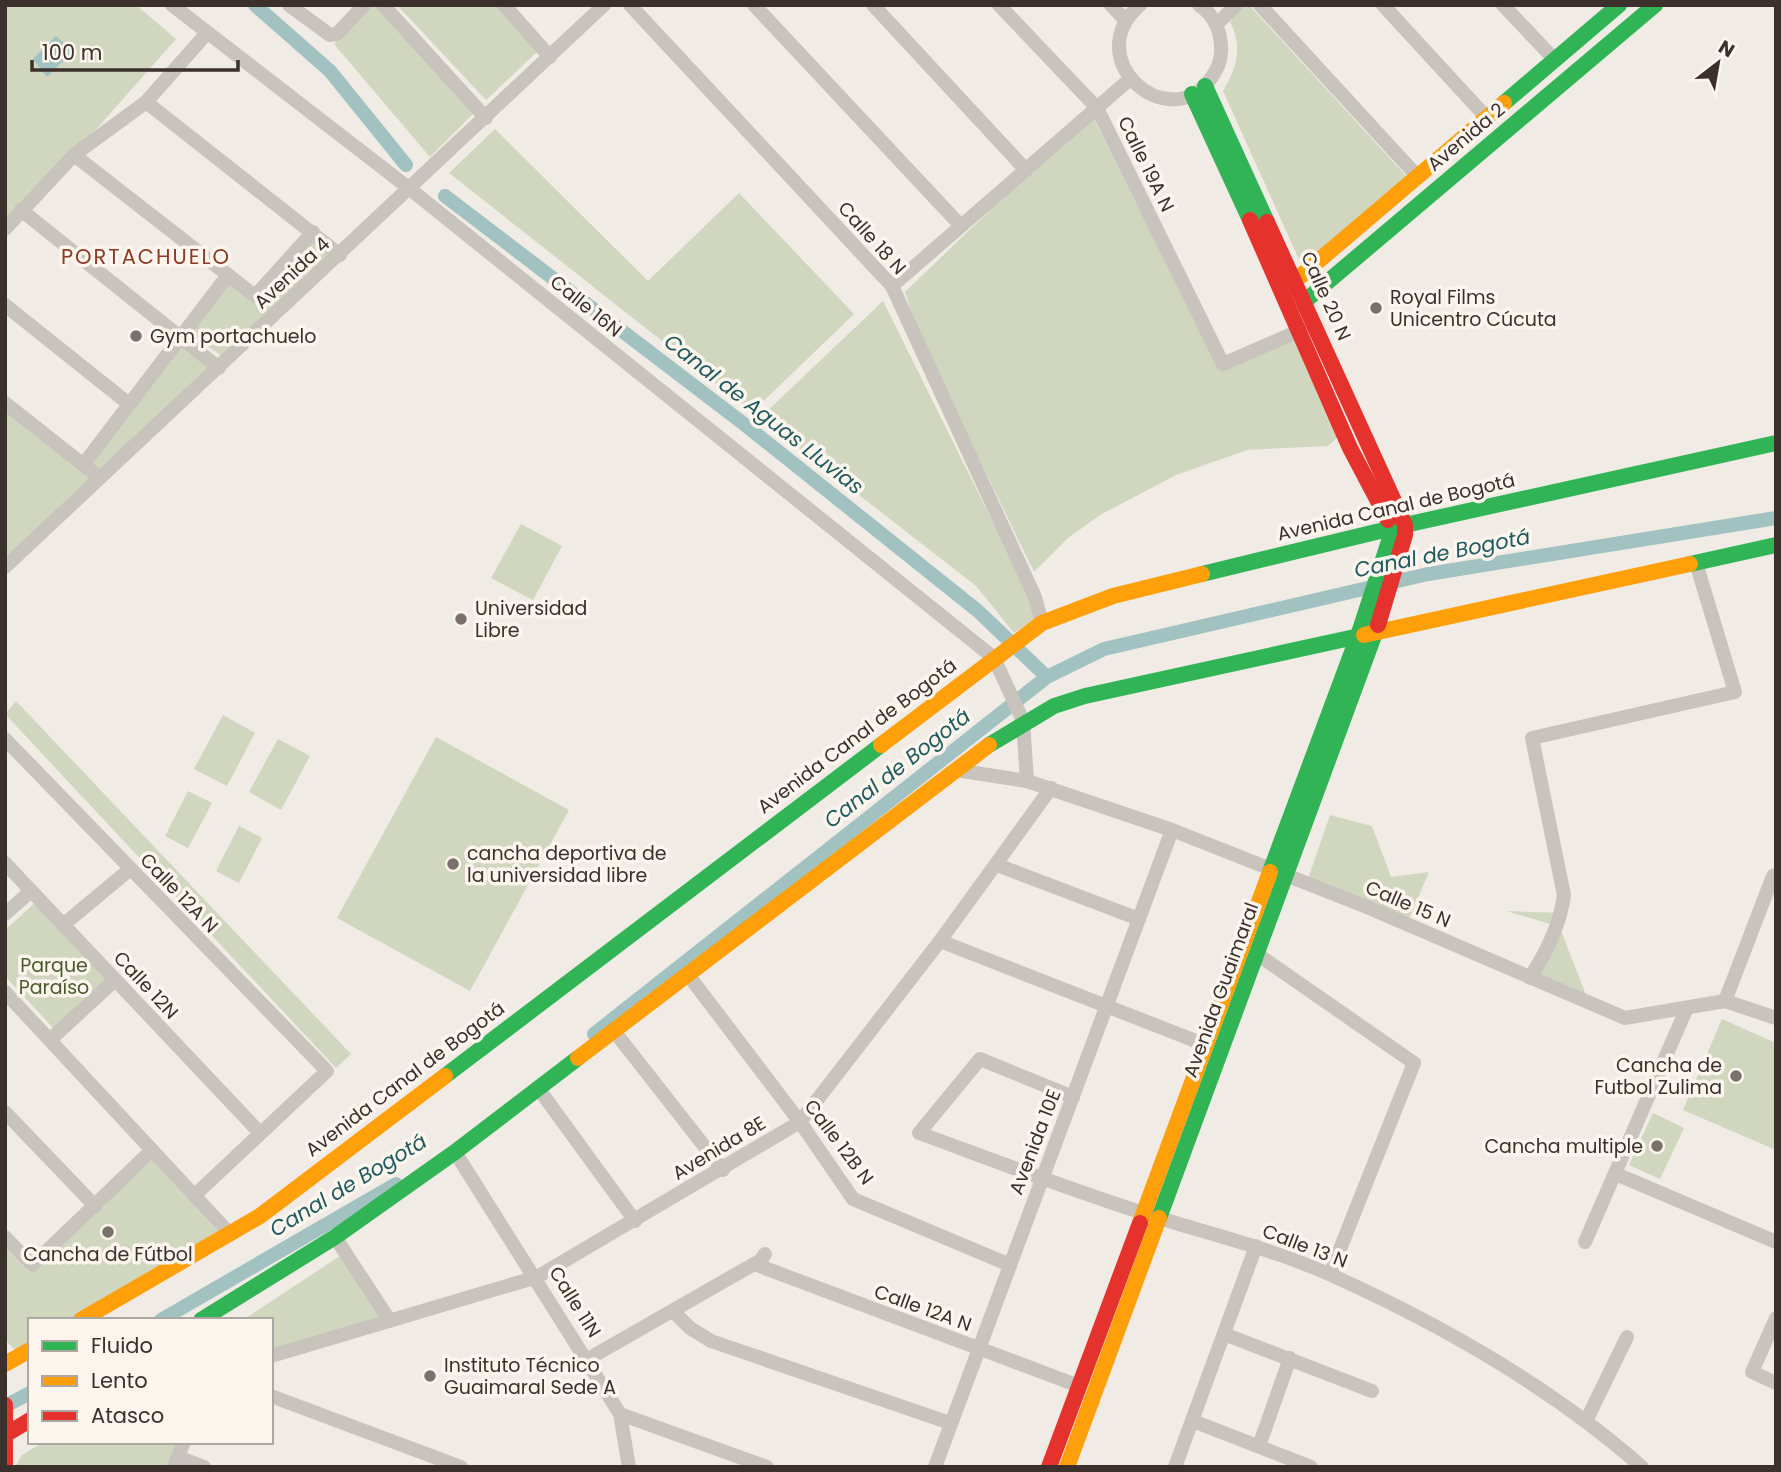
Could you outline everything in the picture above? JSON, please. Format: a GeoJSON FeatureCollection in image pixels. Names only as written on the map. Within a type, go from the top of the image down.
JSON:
{"type":"FeatureCollection","features":[{"type":"Feature","properties":{"kind":"main road","name":"Avenida 2"},"geometry":{"type":"LineString","coordinates":[[1296,280],[1619,5]]}},
{"type":"Feature","properties":{"kind":"main road","name":"Avenida 2"},"geometry":{"type":"LineString","coordinates":[[1305,301],[1655,5]]}},
{"type":"Feature","properties":{"kind":"main road","name":"Calle 20 N"},"geometry":{"type":"LineString","coordinates":[[1199,90],[1296,280],[1398,532]]}},
{"type":"Feature","properties":{"kind":"main road","name":"Calle 20 N"},"geometry":{"type":"LineString","coordinates":[[1199,90],[1350,448],[1398,532]]}},
{"type":"Feature","properties":{"kind":"main road","name":"Avenida Canal de Bogotá"},"geometry":{"type":"LineString","coordinates":[[84,1318],[271,1208],[1000,659],[1035,628],[1066,611],[1113,596],[1776,443]]}},
{"type":"Feature","properties":{"kind":"main road","name":"Avenida Guaimaral"},"geometry":{"type":"LineString","coordinates":[[1052,1466],[1079,1386],[1206,1045],[1279,872],[1369,628],[1398,532]]}},
{"type":"Feature","properties":{"kind":"main road"},"geometry":{"type":"LineString","coordinates":[[204,1318],[335,1237],[455,1152],[689,976],[956,769],[1021,715],[1084,696],[1369,628],[1776,545]]}},
{"type":"Feature","properties":{"kind":"main road","name":"Avenida Guaimaral"},"geometry":{"type":"LineString","coordinates":[[1067,1467],[1257,954],[1279,872]]}},
{"type":"Feature","properties":{"kind":"main road"},"geometry":{"type":"LineString","coordinates":[[5,1364],[28,1351]]}},
{"type":"Feature","properties":{"kind":"main road"},"geometry":{"type":"LineString","coordinates":[[5,1405],[5,1467]]}},
{"type":"Feature","properties":{"kind":"main road"},"geometry":{"type":"LineString","coordinates":[[6,1434],[28,1421]]}},
{"type":"Feature","properties":{"kind":"street","name":"Calle 16N"},"geometry":{"type":"LineString","coordinates":[[172,5],[411,189],[1000,659],[1021,715]]}},
{"type":"Feature","properties":{"kind":"street"},"geometry":{"type":"LineString","coordinates":[[289,5],[323,32],[337,34],[364,5]]}},
{"type":"Feature","properties":{"kind":"street"},"geometry":{"type":"LineString","coordinates":[[383,5],[486,118]]}},
{"type":"Feature","properties":{"kind":"street"},"geometry":{"type":"LineString","coordinates":[[504,5],[550,57]]}},
{"type":"Feature","properties":{"kind":"street","name":"Avenida 4"},"geometry":{"type":"LineString","coordinates":[[5,567],[411,189],[604,5]]}},
{"type":"Feature","properties":{"kind":"street","name":"Calle 18 N"},"geometry":{"type":"LineString","coordinates":[[630,5],[892,286],[1035,597],[1035,628]]}},
{"type":"Feature","properties":{"kind":"street"},"geometry":{"type":"LineString","coordinates":[[754,5],[961,226]]}},
{"type":"Feature","properties":{"kind":"street"},"geometry":{"type":"LineString","coordinates":[[873,5],[1026,170]]}},
{"type":"Feature","properties":{"kind":"street","name":"Calle 19A N"},"geometry":{"type":"LineString","coordinates":[[999,5],[1097,108],[1223,364],[1301,330]]}},
{"type":"Feature","properties":{"kind":"street"},"geometry":{"type":"LineString","coordinates":[[1111,5],[1126,21]]}},
{"type":"Feature","properties":{"kind":"street"},"geometry":{"type":"LineString","coordinates":[[1140,5],[1126,21],[1119,50],[1130,79],[1142,91],[1175,99],[1199,90],[1216,73],[1221,57],[1222,40],[1217,24],[1204,6]]}},
{"type":"Feature","properties":{"kind":"street"},"geometry":{"type":"LineString","coordinates":[[1217,24],[1236,5]]}},
{"type":"Feature","properties":{"kind":"street"},"geometry":{"type":"LineString","coordinates":[[1260,5],[1418,177]]}},
{"type":"Feature","properties":{"kind":"street"},"geometry":{"type":"LineString","coordinates":[[1383,5],[1487,118]]}},
{"type":"Feature","properties":{"kind":"street"},"geometry":{"type":"LineString","coordinates":[[1503,5],[1555,60]]}},
{"type":"Feature","properties":{"kind":"street"},"geometry":{"type":"LineString","coordinates":[[5,229],[74,155],[146,102],[207,33]]}},
{"type":"Feature","properties":{"kind":"street"},"geometry":{"type":"LineString","coordinates":[[892,286],[1130,79]]}},
{"type":"Feature","properties":{"kind":"street"},"geometry":{"type":"LineString","coordinates":[[146,102],[340,255]]}},
{"type":"Feature","properties":{"kind":"street"},"geometry":{"type":"LineString","coordinates":[[74,155],[256,296],[313,232]]}},
{"type":"Feature","properties":{"kind":"street"},"geometry":{"type":"LineString","coordinates":[[21,210],[219,368]]}},
{"type":"Feature","properties":{"kind":"street"},"geometry":{"type":"LineString","coordinates":[[83,464],[228,275]]}},
{"type":"Feature","properties":{"kind":"street"},"geometry":{"type":"LineString","coordinates":[[5,305],[129,404]]}},
{"type":"Feature","properties":{"kind":"street"},"geometry":{"type":"LineString","coordinates":[[5,403],[100,478]]}},
{"type":"Feature","properties":{"kind":"street"},"geometry":{"type":"LineString","coordinates":[[1530,978],[1562,913],[1564,895],[1532,738],[1735,692],[1696,563]]}},
{"type":"Feature","properties":{"kind":"street"},"geometry":{"type":"LineString","coordinates":[[1021,715],[1027,781]]}},
{"type":"Feature","properties":{"kind":"street","name":"Calle 12A N"},"geometry":{"type":"LineString","coordinates":[[5,739],[129,870],[327,1071],[260,1133]]}},
{"type":"Feature","properties":{"kind":"street","name":"Calle 15 N"},"geometry":{"type":"LineString","coordinates":[[956,769],[1027,781],[1172,830],[1279,872],[1625,1018],[1686,1010],[1725,1001]]}},
{"type":"Feature","properties":{"kind":"street","name":"Avenida 8E"},"geometry":{"type":"LineString","coordinates":[[273,1355],[537,1277],[723,1170],[800,1122],[940,941],[1051,788]]}},
{"type":"Feature","properties":{"kind":"street","name":"Avenida 10E"},"geometry":{"type":"LineString","coordinates":[[935,1467],[1172,830]]}},
{"type":"Feature","properties":{"kind":"street","name":"Calle 12N"},"geometry":{"type":"LineString","coordinates":[[5,863],[260,1133]]}},
{"type":"Feature","properties":{"kind":"street"},"geometry":{"type":"LineString","coordinates":[[997,865],[1139,919]]}},
{"type":"Feature","properties":{"kind":"street"},"geometry":{"type":"LineString","coordinates":[[63,925],[129,870]]}},
{"type":"Feature","properties":{"kind":"street"},"geometry":{"type":"LineString","coordinates":[[1776,875],[1725,1001],[1776,1018]]}},
{"type":"Feature","properties":{"kind":"street"},"geometry":{"type":"LineString","coordinates":[[5,914],[31,891]]}},
{"type":"Feature","properties":{"kind":"street"},"geometry":{"type":"LineString","coordinates":[[940,941],[1206,1045]]}},
{"type":"Feature","properties":{"kind":"street"},"geometry":{"type":"LineString","coordinates":[[1257,954],[1414,1063],[1330,1274]]}},
{"type":"Feature","properties":{"kind":"street","name":"Calle 12B N"},"geometry":{"type":"LineString","coordinates":[[689,976],[800,1122],[853,1199],[1010,1265]]}},
{"type":"Feature","properties":{"kind":"street"},"geometry":{"type":"LineString","coordinates":[[50,1040],[115,980]]}},
{"type":"Feature","properties":{"kind":"street"},"geometry":{"type":"LineString","coordinates":[[5,992],[230,1234]]}},
{"type":"Feature","properties":{"kind":"street"},"geometry":{"type":"LineString","coordinates":[[1585,1242],[1686,1010]]}},
{"type":"Feature","properties":{"kind":"street"},"geometry":{"type":"LineString","coordinates":[[614,1031],[723,1170]]}},
{"type":"Feature","properties":{"kind":"street","name":"Calle 13 N"},"geometry":{"type":"LineString","coordinates":[[1073,1097],[981,1059],[919,1133],[1160,1219],[1256,1246],[1330,1274],[1471,1345],[1586,1421],[1642,1467]]}},
{"type":"Feature","properties":{"kind":"street"},"geometry":{"type":"LineString","coordinates":[[538,1088],[635,1221]]}},
{"type":"Feature","properties":{"kind":"street"},"geometry":{"type":"LineString","coordinates":[[5,1112],[95,1206]]}},
{"type":"Feature","properties":{"kind":"street"},"geometry":{"type":"LineString","coordinates":[[195,1195],[260,1133]]}},
{"type":"Feature","properties":{"kind":"street"},"geometry":{"type":"LineString","coordinates":[[5,1237],[32,1265],[152,1150]]}},
{"type":"Feature","properties":{"kind":"street","name":"Calle 11N"},"geometry":{"type":"LineString","coordinates":[[455,1152],[537,1277],[620,1414]]}},
{"type":"Feature","properties":{"kind":"street"},"geometry":{"type":"LineString","coordinates":[[1616,1174],[1776,1242]]}},
{"type":"Feature","properties":{"kind":"street"},"geometry":{"type":"LineString","coordinates":[[335,1237],[390,1321]]}},
{"type":"Feature","properties":{"kind":"street"},"geometry":{"type":"LineString","coordinates":[[1175,1467],[1256,1246]]}},
{"type":"Feature","properties":{"kind":"street"},"geometry":{"type":"LineString","coordinates":[[588,1359],[754,1264],[765,1254]]}},
{"type":"Feature","properties":{"kind":"street","name":"Calle 12A N"},"geometry":{"type":"LineString","coordinates":[[754,1264],[1079,1386]]}},
{"type":"Feature","properties":{"kind":"street"},"geometry":{"type":"LineString","coordinates":[[673,1311],[690,1328],[711,1340],[950,1423]]}},
{"type":"Feature","properties":{"kind":"street"},"geometry":{"type":"LineString","coordinates":[[1776,1318],[1752,1373],[1776,1383]]}},
{"type":"Feature","properties":{"kind":"street"},"geometry":{"type":"LineString","coordinates":[[1224,1334],[1372,1391]]}},
{"type":"Feature","properties":{"kind":"street"},"geometry":{"type":"LineString","coordinates":[[1586,1421],[1627,1337]]}},
{"type":"Feature","properties":{"kind":"street"},"geometry":{"type":"LineString","coordinates":[[1259,1446],[1290,1358]]}},
{"type":"Feature","properties":{"kind":"street"},"geometry":{"type":"LineString","coordinates":[[273,1397],[461,1467]]}},
{"type":"Feature","properties":{"kind":"street"},"geometry":{"type":"LineString","coordinates":[[629,1467],[620,1414],[767,1467]]}},
{"type":"Feature","properties":{"kind":"street"},"geometry":{"type":"LineString","coordinates":[[1193,1421],[1311,1467]]}},
{"type":"Feature","properties":{"kind":"street"},"geometry":{"type":"LineString","coordinates":[[183,1444],[176,1462],[204,1467]]}},
{"type":"Feature","properties":{"kind":"green space"},"geometry":{"type":"Polygon","coordinates":[[[5,5],[136,5],[176,39],[5,232],[5,5]]]}},
{"type":"Feature","properties":{"kind":"green space"},"geometry":{"type":"Polygon","coordinates":[[[369,5],[375,5],[474,113],[430,157],[334,44],[369,5]]]}},
{"type":"Feature","properties":{"kind":"green space"},"geometry":{"type":"Polygon","coordinates":[[[397,5],[496,5],[538,51],[486,100],[397,5]]]}},
{"type":"Feature","properties":{"kind":"green space"},"geometry":{"type":"Polygon","coordinates":[[[1242,5],[1249,5],[1407,177],[1302,266],[1223,91],[1237,57],[1236,40],[1230,22],[1242,5]]]}},
{"type":"Feature","properties":{"kind":"green space"},"geometry":{"type":"Polygon","coordinates":[[[1091,113],[1220,370],[1298,335],[1338,437],[1328,446],[1247,450],[1176,475],[1100,515],[1068,538],[1034,572],[920,337],[905,292],[1091,113]]]}},
{"type":"Feature","properties":{"kind":"green space"},"geometry":{"type":"Polygon","coordinates":[[[495,129],[648,281],[739,193],[854,314],[752,412],[449,173],[495,129]]]}},
{"type":"Feature","properties":{"kind":"green space"},"geometry":{"type":"Polygon","coordinates":[[[317,235],[337,251],[223,357],[189,333],[233,276],[260,296],[317,235]]]}},
{"type":"Feature","properties":{"kind":"green space"},"geometry":{"type":"Polygon","coordinates":[[[883,301],[1032,601],[1036,613],[1032,621],[1014,633],[976,586],[760,418],[883,301]]]}},
{"type":"Feature","properties":{"kind":"green space"},"geometry":{"type":"Polygon","coordinates":[[[184,341],[215,363],[101,472],[89,463],[184,341]]]}},
{"type":"Feature","properties":{"kind":"green space"},"geometry":{"type":"Polygon","coordinates":[[[5,404],[100,478],[5,567],[5,404]]]}},
{"type":"Feature","properties":{"kind":"green space"},"geometry":{"type":"Polygon","coordinates":[[[521,524],[562,546],[533,600],[491,578],[521,524]]]}},
{"type":"Feature","properties":{"kind":"green space"},"geometry":{"type":"Polygon","coordinates":[[[16,701],[351,1054],[336,1068],[5,714],[16,701]]]}},
{"type":"Feature","properties":{"kind":"green space"},"geometry":{"type":"Polygon","coordinates":[[[223,715],[255,733],[227,786],[194,769],[223,715]]]}},
{"type":"Feature","properties":{"kind":"green space","name":"cancha deportiva de la universidad libre"},"geometry":{"type":"Polygon","coordinates":[[[436,737],[569,810],[470,991],[337,918],[436,737]]]}},
{"type":"Feature","properties":{"kind":"green space"},"geometry":{"type":"Polygon","coordinates":[[[278,739],[310,756],[281,810],[249,792],[278,739]]]}},
{"type":"Feature","properties":{"kind":"green space"},"geometry":{"type":"Polygon","coordinates":[[[188,791],[212,803],[188,848],[165,836],[188,791]]]}},
{"type":"Feature","properties":{"kind":"green space"},"geometry":{"type":"Polygon","coordinates":[[[1330,815],[1372,826],[1391,877],[1429,872],[1409,919],[1308,879],[1330,815]]]}},
{"type":"Feature","properties":{"kind":"green space"},"geometry":{"type":"Polygon","coordinates":[[[239,826],[262,838],[239,883],[216,871],[239,826]]]}},
{"type":"Feature","properties":{"kind":"green space","name":"Parque Paraíso"},"geometry":{"type":"Polygon","coordinates":[[[36,902],[110,982],[56,1031],[5,976],[5,930],[36,902]]]}},
{"type":"Feature","properties":{"kind":"green space"},"geometry":{"type":"Polygon","coordinates":[[[1506,911],[1562,913],[1551,924],[1506,911]]]}},
{"type":"Feature","properties":{"kind":"green space"},"geometry":{"type":"Polygon","coordinates":[[[1559,926],[1588,1000],[1534,977],[1559,926]]]}},
{"type":"Feature","properties":{"kind":"green space","name":"Cancha de Futbol Zulima"},"geometry":{"type":"Polygon","coordinates":[[[1722,1019],[1776,1043],[1776,1150],[1683,1110],[1722,1019]]]}},
{"type":"Feature","properties":{"kind":"green space","name":"Cancha multiple"},"geometry":{"type":"Polygon","coordinates":[[[1653,1113],[1684,1128],[1660,1179],[1629,1165],[1653,1113]]]}},
{"type":"Feature","properties":{"kind":"green space"},"geometry":{"type":"Polygon","coordinates":[[[152,1160],[218,1232],[93,1318],[28,1318],[28,1358],[25,1360],[5,1340],[5,1248],[30,1273],[152,1160]]]}},
{"type":"Feature","properties":{"kind":"green space"},"geometry":{"type":"Polygon","coordinates":[[[343,1254],[382,1316],[273,1350],[273,1318],[246,1318],[343,1254]]]}},
{"type":"Feature","properties":{"kind":"green space"},"geometry":{"type":"Polygon","coordinates":[[[41,1444],[179,1444],[170,1467],[15,1467],[22,1455],[41,1444]]]}},
{"type":"Feature","properties":{"kind":"water"},"geometry":{"type":"Polygon","coordinates":[[[56,36],[73,51],[47,77],[33,59],[56,36]]]}},
{"type":"Feature","properties":{"kind":"waterway","name":"Canal de Aguas Lluvias"},"geometry":{"type":"LineString","coordinates":[[255,5],[330,71],[406,165]]}},
{"type":"Feature","properties":{"kind":"waterway","name":"Canal de Aguas Lluvias"},"geometry":{"type":"LineString","coordinates":[[445,196],[744,424],[978,611],[1047,677]]}},
{"type":"Feature","properties":{"kind":"waterway","name":"Canal de Bogotá"},"geometry":{"type":"LineString","coordinates":[[594,1034],[1047,677],[1104,649],[1428,574],[1776,518]]}},
{"type":"Feature","properties":{"kind":"waterway","name":"Canal de Bogotá"},"geometry":{"type":"LineString","coordinates":[[164,1318],[396,1184]]}},
{"type":"Feature","properties":{"kind":"waterway","name":"Canal de Bogotá"},"geometry":{"type":"LineString","coordinates":[[5,1406],[28,1394]]}},
{"type":"Feature","properties":{"kind":"traffic: fast"},"geometry":{"type":"LineString","coordinates":[[1504,103],[1619,5]]}},
{"type":"Feature","properties":{"kind":"traffic: fast"},"geometry":{"type":"LineString","coordinates":[[1305,301],[1655,5]]}},
{"type":"Feature","properties":{"kind":"traffic: fast"},"geometry":{"type":"LineString","coordinates":[[1205,86],[1267,222]]}},
{"type":"Feature","properties":{"kind":"traffic: fast"},"geometry":{"type":"LineString","coordinates":[[1192,94],[1250,220]]}},
{"type":"Feature","properties":{"kind":"traffic: fast"},"geometry":{"type":"LineString","coordinates":[[1202,574],[1405,525],[1776,443]]}},
{"type":"Feature","properties":{"kind":"traffic: fast"},"geometry":{"type":"LineString","coordinates":[[1270,872],[1358,636],[1393,529],[1388,520]]}},
{"type":"Feature","properties":{"kind":"traffic: fast"},"geometry":{"type":"LineString","coordinates":[[1690,564],[1776,545]]}},
{"type":"Feature","properties":{"kind":"traffic: fast"},"geometry":{"type":"LineString","coordinates":[[1159,1218],[1378,625]]}},
{"type":"Feature","properties":{"kind":"traffic: fast"},"geometry":{"type":"LineString","coordinates":[[989,745],[1054,706],[1085,696],[1364,635]]}},
{"type":"Feature","properties":{"kind":"traffic: fast"},"geometry":{"type":"LineString","coordinates":[[445,1076],[881,745]]}},
{"type":"Feature","properties":{"kind":"traffic: fast"},"geometry":{"type":"LineString","coordinates":[[204,1318],[335,1237],[455,1152],[578,1058]]}},
{"type":"Feature","properties":{"kind":"traffic: slow"},"geometry":{"type":"LineString","coordinates":[[1296,280],[1504,103]]}},
{"type":"Feature","properties":{"kind":"traffic: slow"},"geometry":{"type":"LineString","coordinates":[[1364,635],[1690,564]]}},
{"type":"Feature","properties":{"kind":"traffic: slow"},"geometry":{"type":"LineString","coordinates":[[881,745],[1042,623],[1113,596],[1202,574]]}},
{"type":"Feature","properties":{"kind":"traffic: slow"},"geometry":{"type":"LineString","coordinates":[[578,1058],[989,745]]}},
{"type":"Feature","properties":{"kind":"traffic: slow"},"geometry":{"type":"LineString","coordinates":[[1140,1223],[1270,872]]}},
{"type":"Feature","properties":{"kind":"traffic: slow"},"geometry":{"type":"LineString","coordinates":[[84,1318],[260,1216],[445,1076]]}},
{"type":"Feature","properties":{"kind":"traffic: slow"},"geometry":{"type":"LineString","coordinates":[[1067,1467],[1159,1218]]}},
{"type":"Feature","properties":{"kind":"traffic: slow"},"geometry":{"type":"LineString","coordinates":[[5,1364],[28,1351]]}},
{"type":"Feature","properties":{"kind":"traffic: jam"},"geometry":{"type":"LineString","coordinates":[[1250,220],[1350,448],[1388,520]]}},
{"type":"Feature","properties":{"kind":"traffic: jam"},"geometry":{"type":"LineString","coordinates":[[1267,222],[1405,525],[1405,535],[1378,625]]}},
{"type":"Feature","properties":{"kind":"traffic: jam"},"geometry":{"type":"LineString","coordinates":[[1049,1467],[1140,1223]]}},
{"type":"Feature","properties":{"kind":"traffic: jam"},"geometry":{"type":"LineString","coordinates":[[5,1405],[5,1467]]}},
{"type":"Feature","properties":{"kind":"traffic: jam"},"geometry":{"type":"LineString","coordinates":[[5,1435],[28,1421]]}},
{"type":"Feature","properties":{"kind":"place","name":"Royal Films Unicentro Cúcuta"},"geometry":{"type":"Point","coordinates":[1376,308]}},
{"type":"Feature","properties":{"kind":"place","name":"Gym portachuelo"},"geometry":{"type":"Point","coordinates":[136,336]}},
{"type":"Feature","properties":{"kind":"place","name":"Universidad Libre"},"geometry":{"type":"Point","coordinates":[461,619]}},
{"type":"Feature","properties":{"kind":"place","name":"cancha deportiva de la universidad libre"},"geometry":{"type":"Point","coordinates":[453,864]}},
{"type":"Feature","properties":{"kind":"place","name":"Cancha de Futbol Zulima"},"geometry":{"type":"Point","coordinates":[1736,1076]}},
{"type":"Feature","properties":{"kind":"place","name":"Cancha multiple"},"geometry":{"type":"Point","coordinates":[1657,1146]}},
{"type":"Feature","properties":{"kind":"place","name":"Cancha de Fútbol"},"geometry":{"type":"Point","coordinates":[108,1232]}},
{"type":"Feature","properties":{"kind":"place","name":"Instituto Técnico Guaimaral Sede A"},"geometry":{"type":"Point","coordinates":[430,1376]}},
{"type":"Feature","properties":{"kind":"district","name":"PORTACHUELO"},"geometry":{"type":"Point","coordinates":[146,256]}}]}
